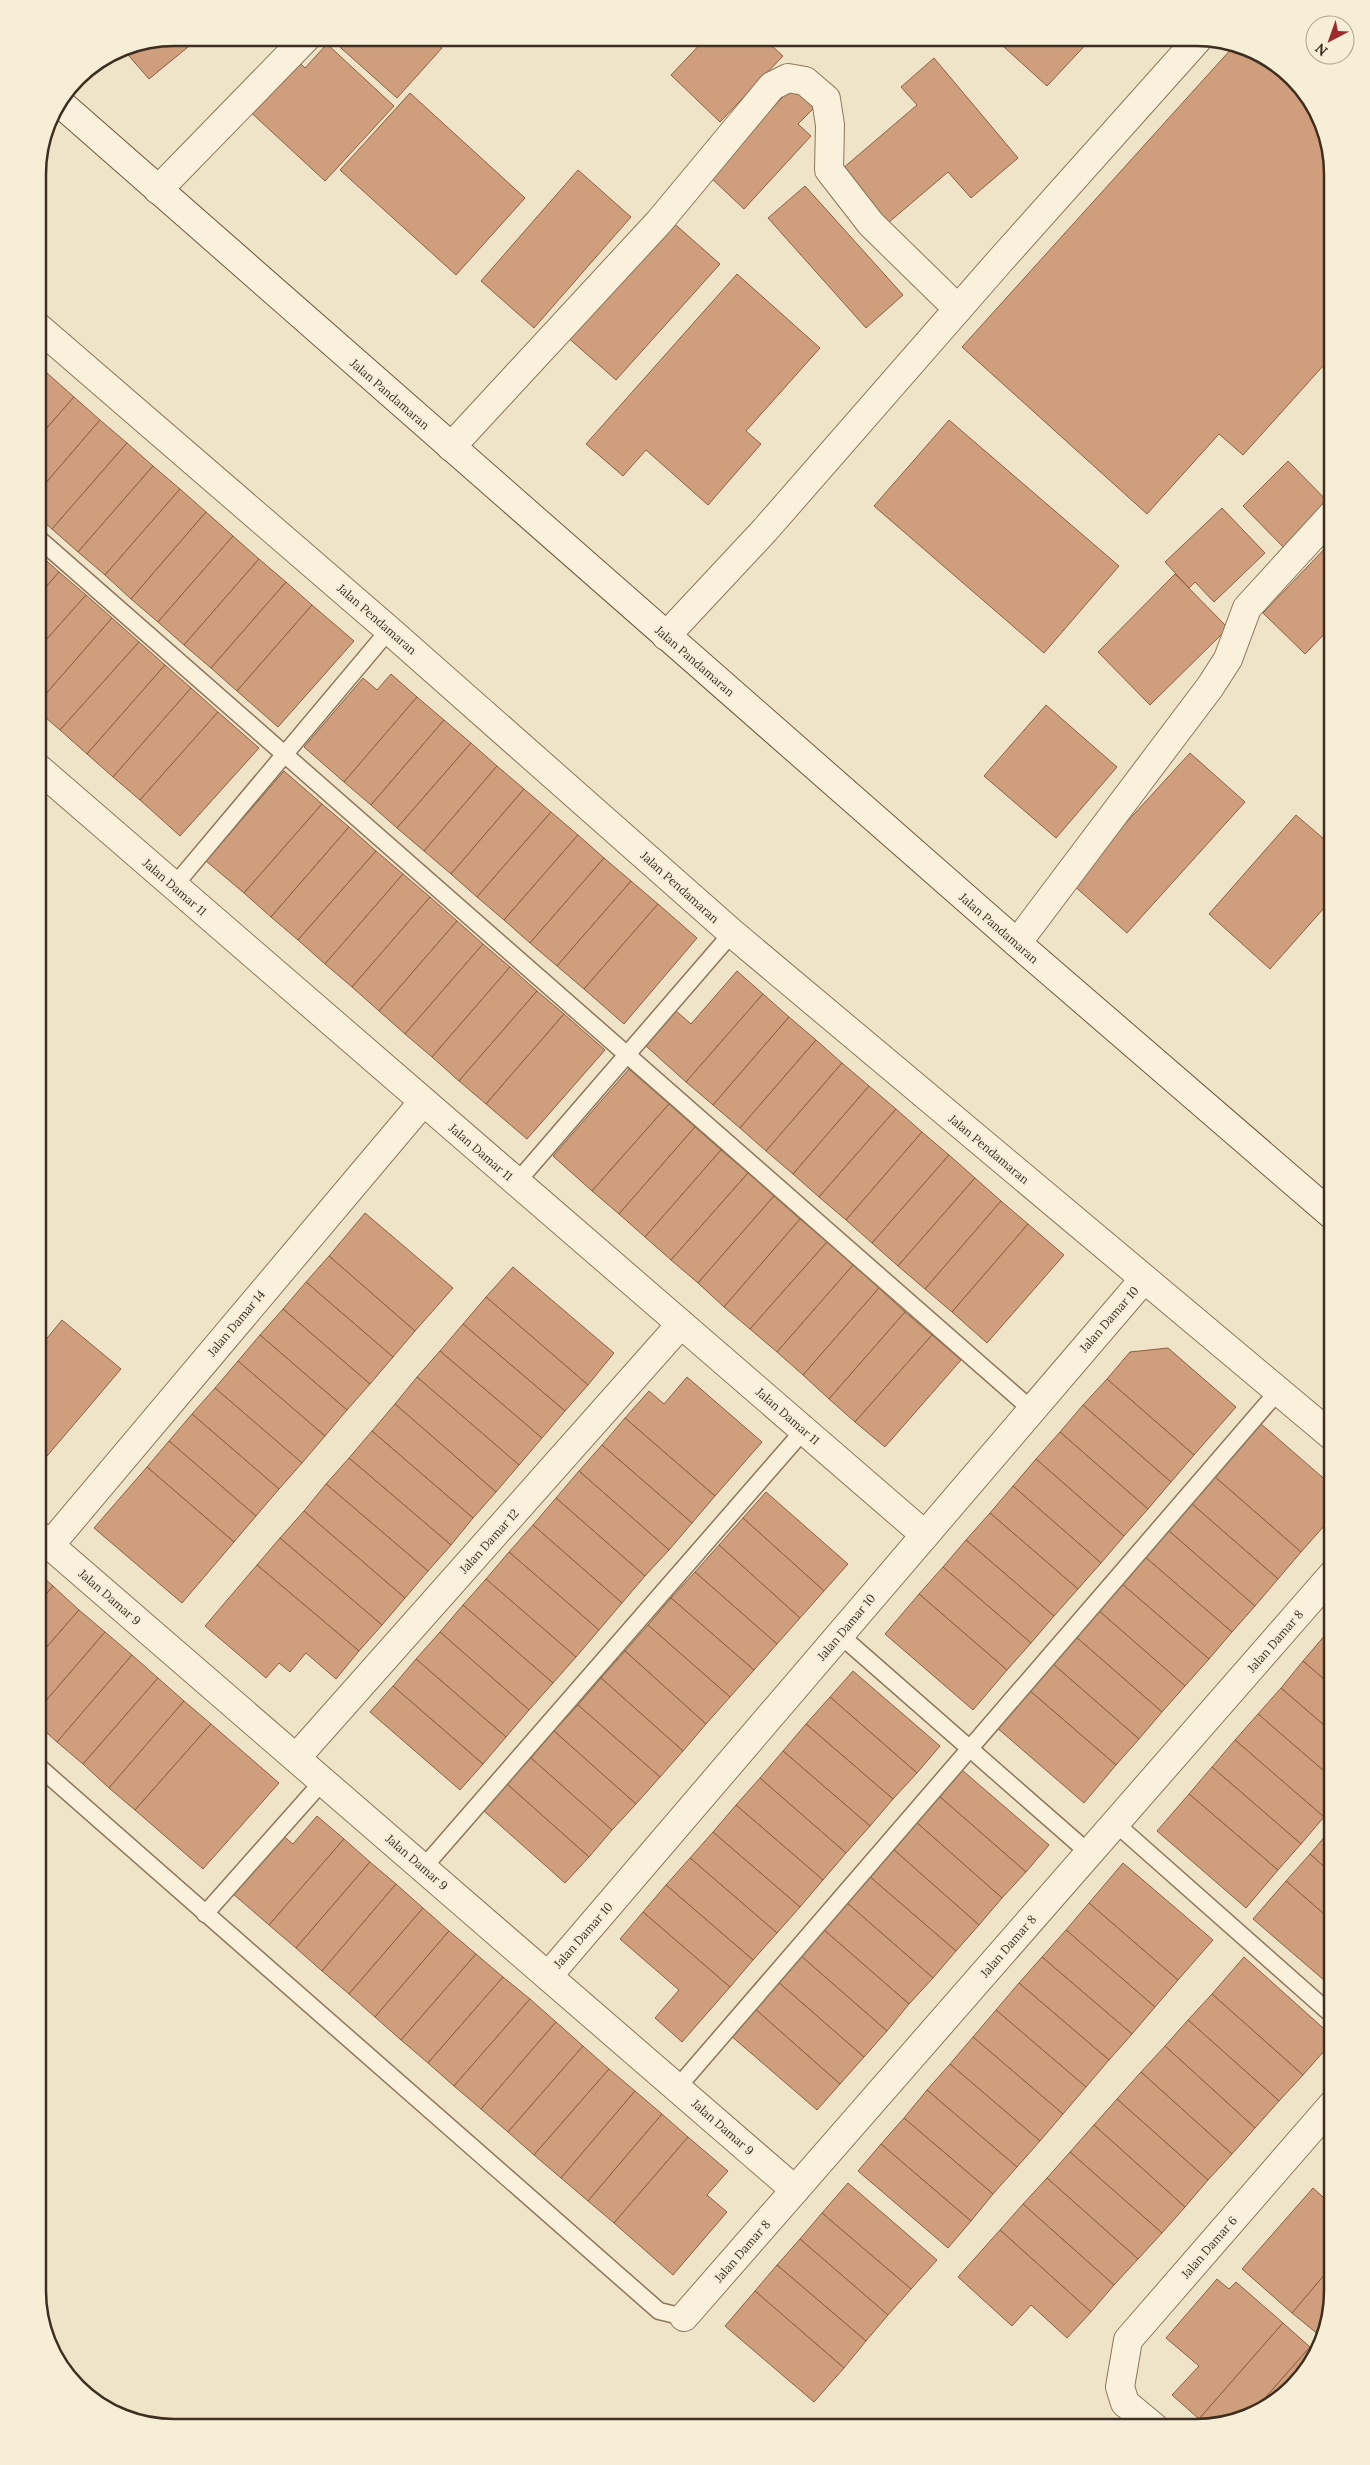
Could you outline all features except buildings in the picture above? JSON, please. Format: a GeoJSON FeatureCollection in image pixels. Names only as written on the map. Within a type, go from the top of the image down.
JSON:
{"type":"FeatureCollection","features":[{"type":"Feature","properties":{"kind":"street"},"geometry":{"type":"LineString","coordinates":[[158,190],[297,47]]}},
{"type":"Feature","properties":{"kind":"street"},"geometry":{"type":"LineString","coordinates":[[666,636],[765,530],[1191,47]]}},
{"type":"Feature","properties":{"kind":"street"},"geometry":{"type":"LineString","coordinates":[[451,447],[659,222],[772,86],[788,78],[805,81],[826,99],[830,125],[829,170],[871,224],[958,309]]}},
{"type":"Feature","properties":{"kind":"street","name":"Jalan Pandamaran"},"geometry":{"type":"LineString","coordinates":[[65,107],[1017,943],[1324,1208]]}},
{"type":"Feature","properties":{"kind":"street","name":"Jalan Pendamaran"},"geometry":{"type":"LineString","coordinates":[[47,336],[389,630],[732,933],[1324,1429]]}},
{"type":"Feature","properties":{"kind":"street"},"geometry":{"type":"LineString","coordinates":[[1017,943],[1210,686],[1228,659],[1247,608],[1324,524]]}},
{"type":"Feature","properties":{"kind":"street","name":"Jalan Damar 11"},"geometry":{"type":"LineString","coordinates":[[47,776],[925,1535]]}},
{"type":"Feature","properties":{"kind":"street","name":"Jalan Damar 14"},"geometry":{"type":"LineString","coordinates":[[46,1537],[423,1102]]}},
{"type":"Feature","properties":{"kind":"street","name":"Jalan Damar 10"},"geometry":{"type":"LineString","coordinates":[[548,1976],[1144,1279]]}},
{"type":"Feature","properties":{"kind":"street","name":"Jalan Damar 12"},"geometry":{"type":"LineString","coordinates":[[296,1758],[681,1324]]}},
{"type":"Feature","properties":{"kind":"street","name":"Jalan Damar 9"},"geometry":{"type":"LineString","coordinates":[[46,1542],[795,2190]]}},
{"type":"Feature","properties":{"kind":"street","name":"Jalan Damar 8"},"geometry":{"type":"LineString","coordinates":[[684,2317],[1324,1584]]}},
{"type":"Feature","properties":{"kind":"street","name":"Jalan Damar 6"},"geometry":{"type":"LineString","coordinates":[[1144,2419],[1125,2402],[1120,2387],[1128,2340],[1324,2124]]}},
{"type":"Feature","properties":{"kind":"lane"},"geometry":{"type":"LineString","coordinates":[[47,546],[1032,1410]]}},
{"type":"Feature","properties":{"kind":"lane"},"geometry":{"type":"LineString","coordinates":[[174,886],[389,630]]}},
{"type":"Feature","properties":{"kind":"lane"},"geometry":{"type":"LineString","coordinates":[[517,1182],[732,933]]}},
{"type":"Feature","properties":{"kind":"lane"},"geometry":{"type":"LineString","coordinates":[[677,2088],[971,1750],[1279,1390]]}},
{"type":"Feature","properties":{"kind":"lane"},"geometry":{"type":"LineString","coordinates":[[423,1868],[804,1430]]}},
{"type":"Feature","properties":{"kind":"lane"},"geometry":{"type":"LineString","coordinates":[[840,1635],[1089,1853]]}},
{"type":"Feature","properties":{"kind":"lane"},"geometry":{"type":"LineString","coordinates":[[46,1773],[659,2311],[684,2317]]}},
{"type":"Feature","properties":{"kind":"lane"},"geometry":{"type":"LineString","coordinates":[[205,1914],[323,1781]]}},
{"type":"Feature","properties":{"kind":"lane"},"geometry":{"type":"LineString","coordinates":[[1115,1824],[1324,2008]]}}]}
